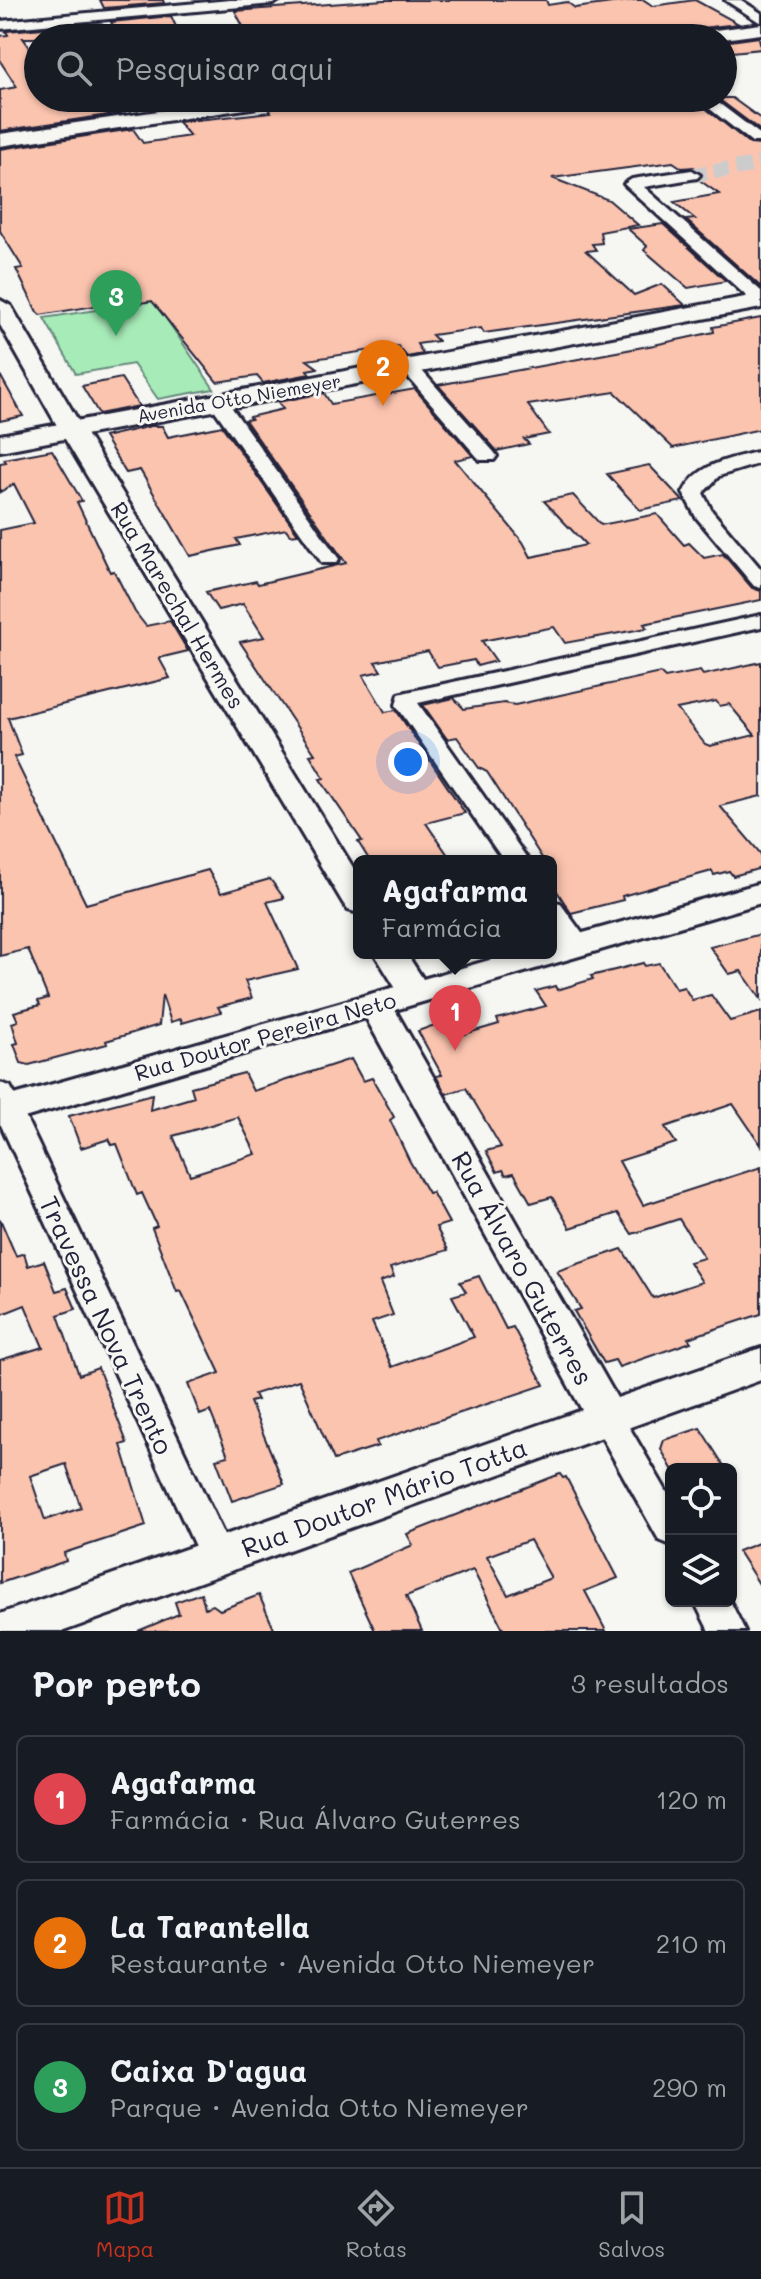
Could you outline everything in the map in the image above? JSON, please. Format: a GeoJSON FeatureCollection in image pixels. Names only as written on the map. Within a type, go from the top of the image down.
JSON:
{"type":"FeatureCollection","features":[{"type":"Feature","properties":{"kind":"main road","name":"Avenida Otto Niemeyer"},"geometry":{"type":"LineString","coordinates":[[0,443],[761,300]]}},
{"type":"Feature","properties":{"kind":"street"},"geometry":{"type":"LineString","coordinates":[[127,0],[134,13]]}},
{"type":"Feature","properties":{"kind":"street"},"geometry":{"type":"LineString","coordinates":[[0,25],[209,3],[273,0]]}},
{"type":"Feature","properties":{"kind":"street"},"geometry":{"type":"LineString","coordinates":[[732,0],[761,19]]}},
{"type":"Feature","properties":{"kind":"street"},"geometry":{"type":"LineString","coordinates":[[737,32],[761,29]]}},
{"type":"Feature","properties":{"kind":"street"},"geometry":{"type":"LineString","coordinates":[[0,140],[190,112]]}},
{"type":"Feature","properties":{"kind":"street"},"geometry":{"type":"LineString","coordinates":[[721,112],[757,139]]}},
{"type":"Feature","properties":{"kind":"street"},"geometry":{"type":"LineString","coordinates":[[692,175],[632,184],[761,300]]}},
{"type":"Feature","properties":{"kind":"street","name":"Rua Marechal Hermes"},"geometry":{"type":"LineString","coordinates":[[0,306],[71,429],[353,893]]}},
{"type":"Feature","properties":{"kind":"street"},"geometry":{"type":"LineString","coordinates":[[409,367],[487,456]]}},
{"type":"Feature","properties":{"kind":"street"},"geometry":{"type":"LineString","coordinates":[[218,402],[329,559]]}},
{"type":"Feature","properties":{"kind":"street"},"geometry":{"type":"LineString","coordinates":[[761,457],[726,466],[695,485],[693,493],[703,513],[761,582]]}},
{"type":"Feature","properties":{"kind":"street"},"geometry":{"type":"LineString","coordinates":[[513,855],[407,705],[407,699],[761,621]]}},
{"type":"Feature","properties":{"kind":"street","name":"Rua Doutor Pereira Neto"},"geometry":{"type":"LineString","coordinates":[[557,952],[761,893]]}},
{"type":"Feature","properties":{"kind":"street"},"geometry":{"type":"LineString","coordinates":[[557,917],[578,946]]}},
{"type":"Feature","properties":{"kind":"street"},"geometry":{"type":"LineString","coordinates":[[394,959],[415,993]]}},
{"type":"Feature","properties":{"kind":"street","name":"Rua Doutor Pereira Neto"},"geometry":{"type":"LineString","coordinates":[[2,1105],[375,1005],[533,959]]}},
{"type":"Feature","properties":{"kind":"street","name":"Rua Álvaro Guterres"},"geometry":{"type":"LineString","coordinates":[[375,1005],[665,1520]]}},
{"type":"Feature","properties":{"kind":"street","name":"Travessa Nova Trento"},"geometry":{"type":"LineString","coordinates":[[2,1105],[217,1557]]}},
{"type":"Feature","properties":{"kind":"street","name":"Rua Doutor Mário Totta"},"geometry":{"type":"LineString","coordinates":[[8,1631],[761,1364]]}},
{"type":"Feature","properties":{"kind":"street"},"geometry":{"type":"LineString","coordinates":[[714,1607],[728,1631]]}},
{"type":"Feature","properties":{"kind":"green space"},"geometry":{"type":"Polygon","coordinates":[[[154,301],[214,389],[158,399],[133,364],[76,374],[44,318],[154,301]]]}},
{"type":"Feature","properties":{"kind":"building"},"geometry":{"type":"Polygon","coordinates":[[[100,0],[163,0],[164,3],[104,8],[100,0]]]}},
{"type":"Feature","properties":{"kind":"building"},"geometry":{"type":"Polygon","coordinates":[[[384,0],[546,0],[548,5],[567,2],[575,8],[634,0],[644,0],[653,6],[695,0],[739,24],[242,24],[235,11],[384,0]]]}},
{"type":"Feature","properties":{"kind":"building"},"geometry":{"type":"Polygon","coordinates":[[[171,16],[175,24],[112,24],[171,16]]]}},
{"type":"Feature","properties":{"kind":"building"},"geometry":{"type":"Polygon","coordinates":[[[24,30],[24,112],[121,113],[0,131],[0,90],[17,87],[0,61],[0,36],[8,35],[6,31],[24,30]]]}},
{"type":"Feature","properties":{"kind":"building"},"geometry":{"type":"Polygon","coordinates":[[[759,37],[761,49],[737,52],[737,40],[759,37]]]}},
{"type":"Feature","properties":{"kind":"building"},"geometry":{"type":"Polygon","coordinates":[[[737,102],[761,119],[761,131],[736,112],[737,102]]]}},
{"type":"Feature","properties":{"kind":"building"},"geometry":{"type":"Polygon","coordinates":[[[271,112],[710,112],[750,144],[761,145],[761,287],[686,220],[695,219],[674,202],[719,194],[699,180],[702,172],[694,167],[682,168],[673,162],[552,178],[609,200],[638,225],[600,232],[602,243],[592,244],[596,250],[586,251],[634,295],[662,284],[685,305],[484,333],[481,328],[432,335],[438,341],[417,344],[423,354],[407,357],[398,346],[307,360],[318,368],[307,370],[310,374],[263,383],[257,376],[217,382],[152,301],[121,306],[119,302],[40,315],[16,269],[23,268],[0,231],[0,149],[133,129],[143,143],[190,136],[178,122],[271,112]]]}},
{"type":"Feature","properties":{"kind":"building"},"geometry":{"type":"Polygon","coordinates":[[[663,224],[726,281],[688,288],[644,250],[647,246],[628,229],[663,224]]]}},
{"type":"Feature","properties":{"kind":"building"},"geometry":{"type":"Polygon","coordinates":[[[761,318],[761,429],[673,448],[615,392],[528,405],[549,434],[524,439],[529,444],[497,451],[438,385],[654,345],[714,332],[713,327],[761,318]]]}},
{"type":"Feature","properties":{"kind":"building"},"geometry":{"type":"Polygon","coordinates":[[[0,375],[23,416],[0,421],[0,375]]]}},
{"type":"Feature","properties":{"kind":"building"},"geometry":{"type":"Polygon","coordinates":[[[121,378],[139,406],[99,414],[82,386],[121,378]]]}},
{"type":"Feature","properties":{"kind":"building"},"geometry":{"type":"Polygon","coordinates":[[[415,389],[473,456],[455,460],[523,542],[531,557],[586,545],[544,501],[573,495],[601,525],[657,514],[684,545],[689,543],[704,558],[723,554],[752,588],[761,591],[761,600],[644,624],[647,628],[565,643],[554,627],[482,641],[496,661],[477,666],[474,660],[438,667],[428,651],[375,662],[381,671],[363,675],[385,712],[396,710],[465,813],[426,823],[448,855],[366,855],[358,842],[362,841],[320,779],[324,778],[310,755],[315,754],[240,642],[264,637],[243,604],[218,610],[206,592],[256,581],[258,584],[346,563],[245,420],[283,409],[278,402],[324,393],[331,404],[415,389]]]}},
{"type":"Feature","properties":{"kind":"building"},"geometry":{"type":"Polygon","coordinates":[[[162,426],[168,437],[222,426],[298,534],[290,535],[286,529],[236,539],[240,545],[190,556],[140,470],[126,473],[104,437],[162,426]]]}},
{"type":"Feature","properties":{"kind":"building"},"geometry":{"type":"Polygon","coordinates":[[[52,450],[82,501],[77,502],[110,572],[114,571],[135,612],[146,626],[170,621],[188,651],[159,658],[170,678],[8,718],[22,755],[14,757],[86,904],[208,870],[221,893],[270,879],[284,898],[267,902],[298,969],[245,981],[252,998],[218,1007],[221,1012],[182,1023],[181,1019],[171,1022],[162,995],[159,1025],[106,1041],[107,1044],[29,1065],[21,1063],[14,1044],[18,1043],[12,1023],[18,1021],[14,1012],[40,1005],[38,1001],[48,998],[28,949],[0,956],[0,530],[34,523],[14,484],[0,492],[0,463],[6,462],[4,459],[52,450]]]}},
{"type":"Feature","properties":{"kind":"building"},"geometry":{"type":"Polygon","coordinates":[[[649,465],[683,501],[640,510],[607,474],[649,465]]]}},
{"type":"Feature","properties":{"kind":"building"},"geometry":{"type":"Polygon","coordinates":[[[761,662],[761,796],[720,806],[761,854],[761,868],[733,876],[729,871],[714,875],[712,871],[571,913],[557,891],[557,855],[540,855],[487,772],[479,768],[457,737],[447,739],[423,705],[454,698],[464,709],[504,703],[515,705],[660,673],[665,678],[700,671],[703,675],[761,662]],[[716,701],[677,709],[705,744],[710,746],[755,735],[729,704],[720,706],[716,701]]]}},
{"type":"Feature","properties":{"kind":"building"},"geometry":{"type":"Polygon","coordinates":[[[761,934],[761,999],[741,971],[729,974],[710,947],[761,934]]]}},
{"type":"Feature","properties":{"kind":"building"},"geometry":{"type":"Polygon","coordinates":[[[643,963],[645,966],[659,963],[676,989],[684,987],[692,1000],[711,995],[730,1021],[761,1012],[761,1145],[733,1104],[665,1127],[676,1143],[619,1161],[643,1205],[761,1167],[761,1314],[688,1338],[691,1342],[619,1367],[615,1360],[604,1363],[574,1311],[581,1309],[557,1271],[622,1249],[653,1298],[702,1282],[689,1262],[704,1258],[679,1219],[632,1234],[618,1213],[570,1228],[552,1197],[531,1203],[514,1173],[506,1175],[503,1170],[497,1172],[486,1151],[501,1147],[466,1088],[446,1094],[436,1076],[442,1075],[418,1031],[451,1019],[461,1035],[499,1024],[497,1019],[546,1006],[536,991],[555,986],[557,990],[593,979],[591,976],[643,963]]]}},
{"type":"Feature","properties":{"kind":"building"},"geometry":{"type":"Polygon","coordinates":[[[351,1059],[363,1081],[372,1078],[394,1117],[390,1120],[409,1160],[449,1223],[436,1227],[448,1250],[390,1268],[394,1277],[380,1282],[393,1315],[372,1322],[392,1367],[474,1337],[452,1296],[466,1292],[460,1282],[479,1276],[506,1329],[513,1327],[544,1385],[376,1441],[378,1446],[334,1460],[299,1380],[254,1394],[257,1400],[250,1402],[284,1484],[232,1501],[216,1459],[228,1456],[210,1411],[200,1415],[188,1384],[220,1373],[181,1291],[177,1292],[152,1228],[157,1226],[142,1193],[137,1195],[117,1144],[112,1145],[109,1139],[81,1148],[69,1116],[152,1094],[150,1110],[194,1097],[191,1087],[244,1073],[253,1091],[351,1059]],[[238,1117],[173,1136],[190,1175],[256,1154],[238,1117]]]}},
{"type":"Feature","properties":{"kind":"building"},"geometry":{"type":"Polygon","coordinates":[[[0,1219],[16,1256],[24,1253],[28,1266],[44,1261],[56,1291],[67,1288],[76,1309],[58,1315],[79,1375],[98,1368],[127,1443],[121,1445],[146,1526],[64,1553],[66,1561],[0,1583],[0,1360],[43,1347],[25,1305],[0,1315],[0,1219]],[[66,1464],[30,1476],[45,1520],[81,1508],[66,1464]]]}},
{"type":"Feature","properties":{"kind":"building"},"geometry":{"type":"Polygon","coordinates":[[[700,1428],[722,1463],[669,1463],[661,1449],[664,1440],[700,1428]]]}},
{"type":"Feature","properties":{"kind":"building"},"geometry":{"type":"Polygon","coordinates":[[[560,1474],[566,1477],[618,1578],[585,1591],[606,1631],[504,1631],[473,1570],[406,1596],[422,1631],[375,1631],[348,1573],[413,1545],[407,1534],[560,1474]],[[530,1540],[487,1556],[508,1595],[551,1578],[530,1540]]]}},
{"type":"Feature","properties":{"kind":"building"},"geometry":{"type":"Polygon","coordinates":[[[761,1542],[761,1587],[738,1551],[761,1542]]]}},
{"type":"Feature","properties":{"kind":"building"},"geometry":{"type":"Polygon","coordinates":[[[201,1593],[205,1608],[213,1605],[220,1610],[259,1595],[275,1631],[138,1631],[179,1614],[175,1602],[201,1593]]]}},
{"type":"Feature","properties":{"kind":"tunnel"},"geometry":{"type":"LineString","coordinates":[[692,175],[761,164]]}},
{"type":"Feature","properties":{"kind":"place","name":"Caixa D'agua"},"geometry":{"type":"Point","coordinates":[116,336]}},
{"type":"Feature","properties":{"kind":"place","name":"La Tarantella"},"geometry":{"type":"Point","coordinates":[383,406]}},
{"type":"Feature","properties":{"kind":"place","name":"Agafarma"},"geometry":{"type":"Point","coordinates":[455,1051]}}]}
